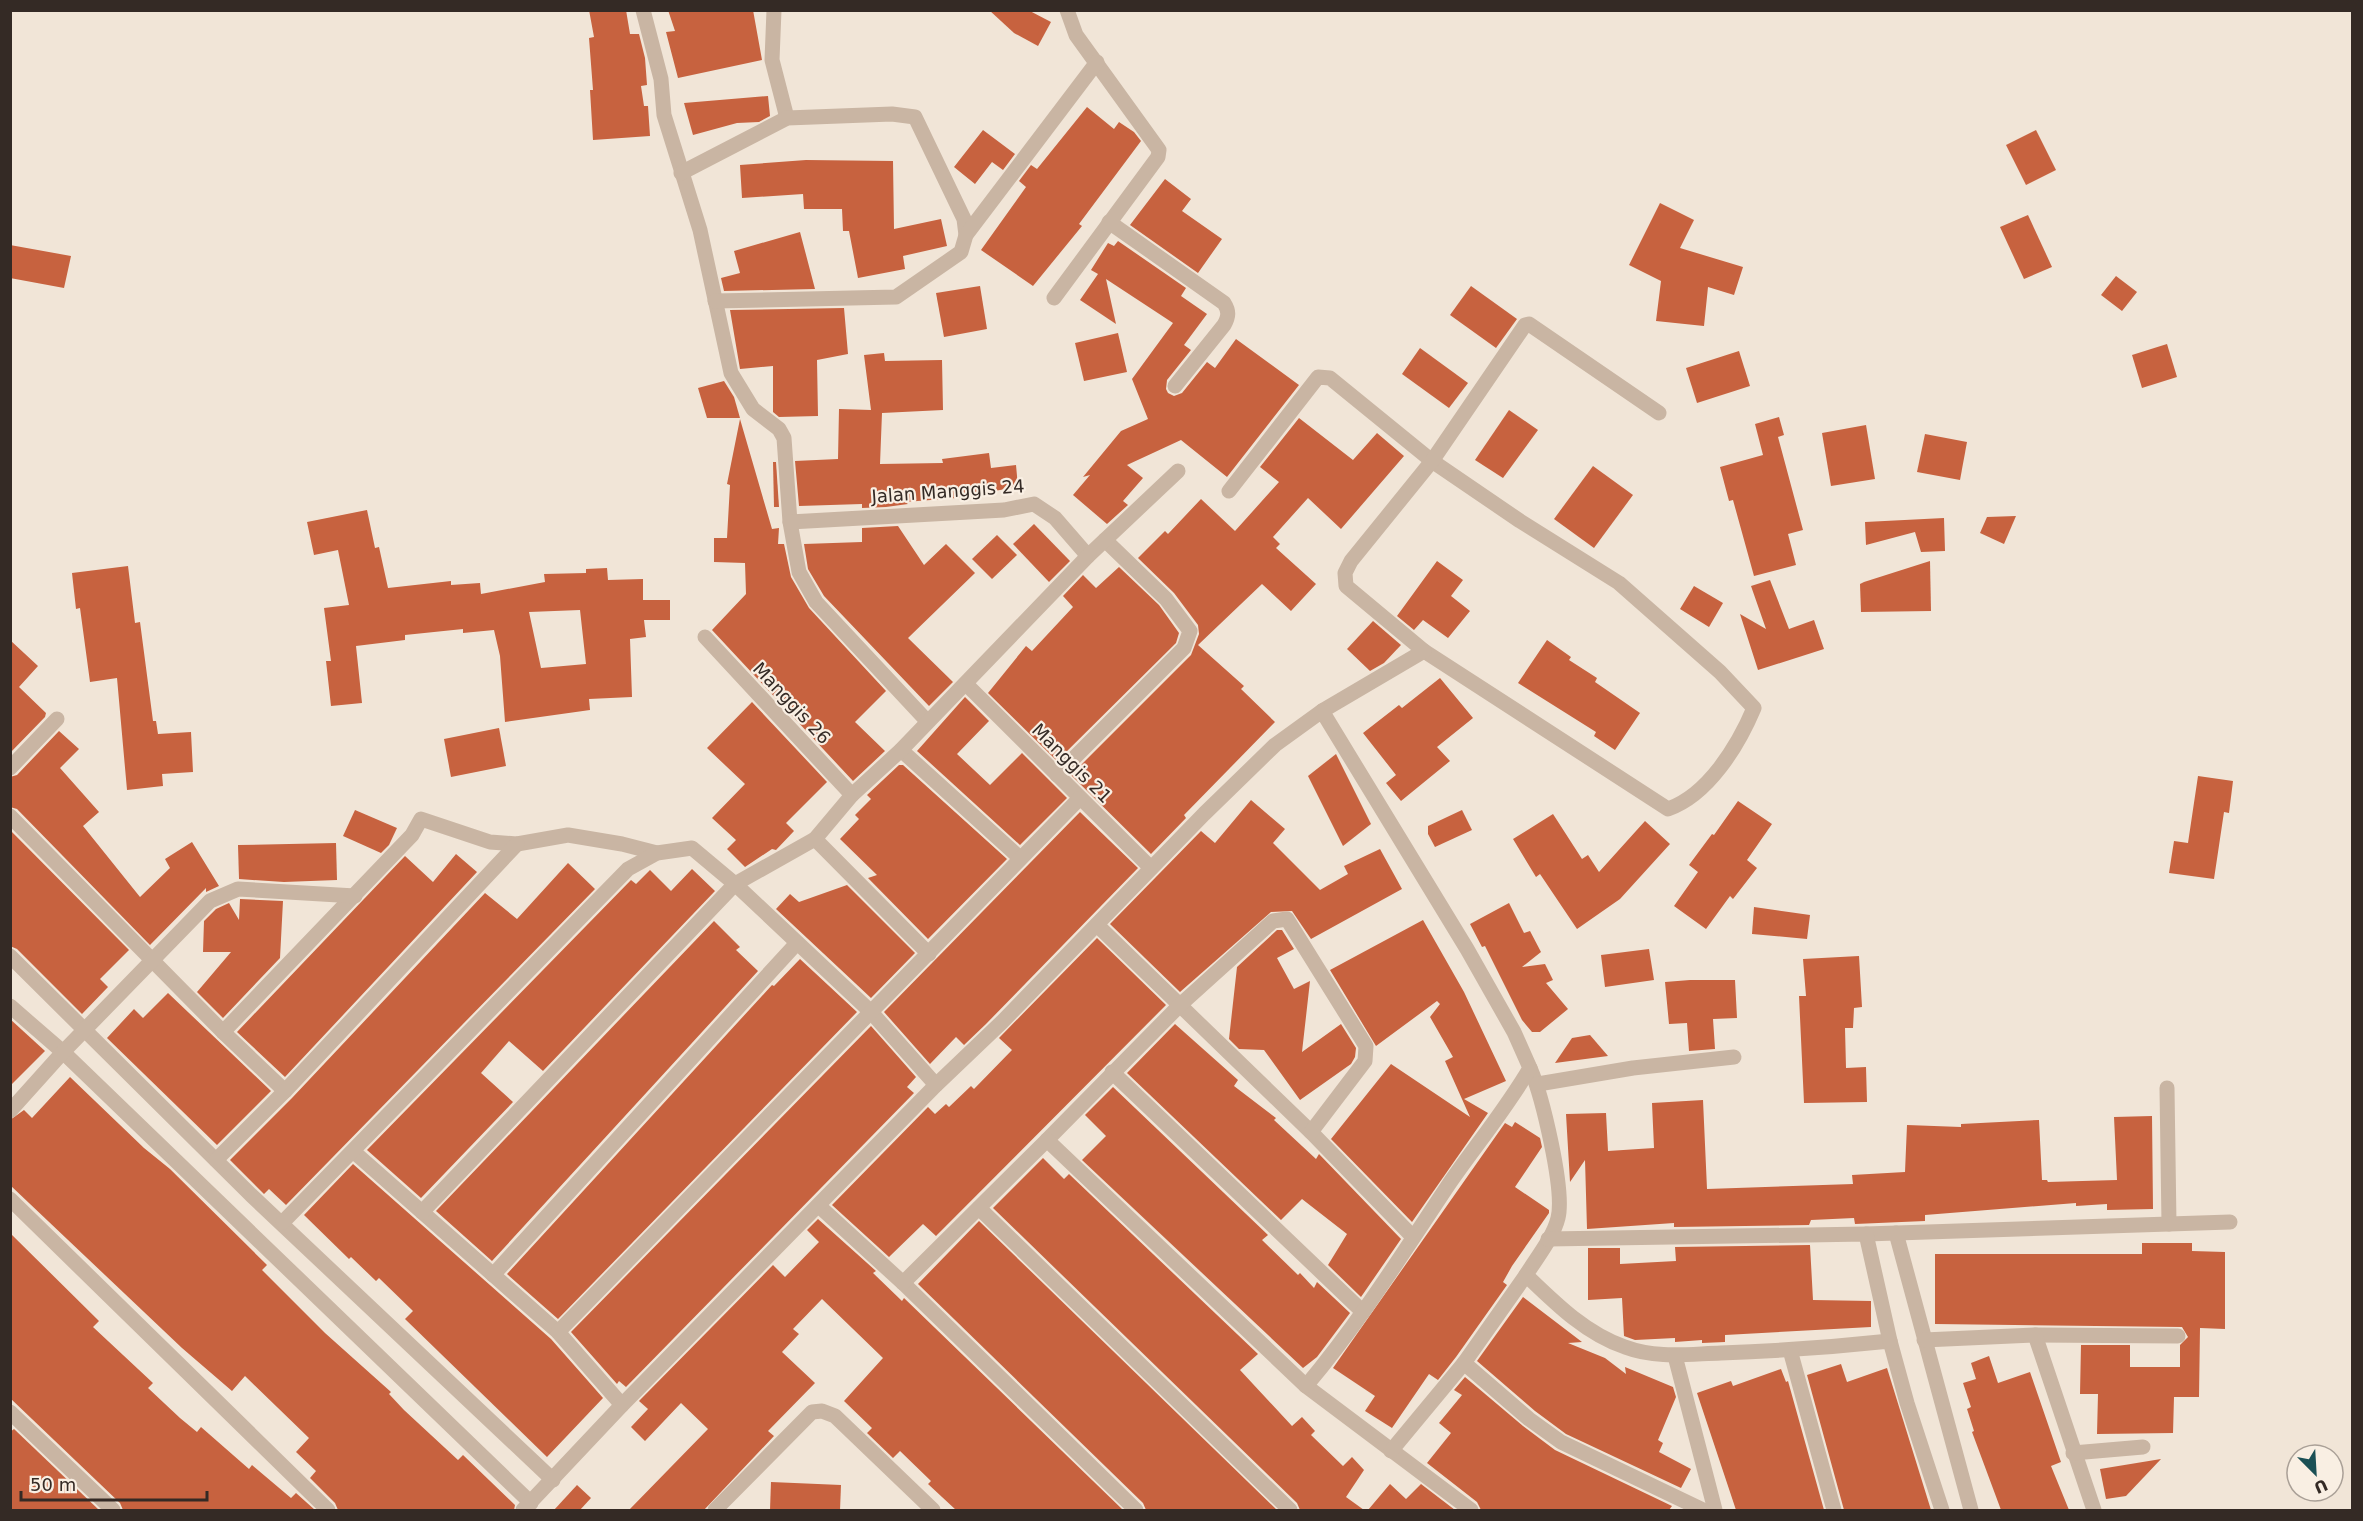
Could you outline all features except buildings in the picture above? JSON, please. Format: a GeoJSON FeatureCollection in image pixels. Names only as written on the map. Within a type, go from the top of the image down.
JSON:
{"type":"FeatureCollection","features":[{"type":"Feature","properties":{"kind":"street"},"geometry":{"type":"LineString","coordinates":[[643,10],[661,79],[664,115],[700,230],[731,373],[753,409],[779,429],[784,438],[790,522],[799,572],[816,602],[927,721]]}},
{"type":"Feature","properties":{"kind":"street"},"geometry":{"type":"LineString","coordinates":[[774,10],[772,60],[787,118]]}},
{"type":"Feature","properties":{"kind":"street"},"geometry":{"type":"LineString","coordinates":[[1054,298],[1158,157],[1158,150],[1076,35],[1067,10]]}},
{"type":"Feature","properties":{"kind":"street"},"geometry":{"type":"LineString","coordinates":[[716,301],[896,297],[961,252],[966,235],[1097,63]]}},
{"type":"Feature","properties":{"kind":"street"},"geometry":{"type":"LineString","coordinates":[[681,173],[787,118],[892,114],[915,117],[964,219],[966,235]]}},
{"type":"Feature","properties":{"kind":"street"},"geometry":{"type":"LineString","coordinates":[[1109,222],[1224,303],[1228,310],[1228,317],[1224,325],[1175,386]]}},
{"type":"Feature","properties":{"kind":"street"},"geometry":{"type":"LineString","coordinates":[[1228,491],[1318,377],[1330,378],[1432,461],[1520,521],[1619,583],[1720,672],[1754,708],[1746,727],[1711,778],[1690,797],[1668,809],[1424,651],[1346,586],[1345,573],[1351,561],[1432,461],[1520,330],[1529,324],[1659,413]]}},
{"type":"Feature","properties":{"kind":"street"},"geometry":{"type":"LineString","coordinates":[[422,1212],[735,884],[815,839],[852,795],[901,750],[1088,556],[1178,471]]}},
{"type":"Feature","properties":{"kind":"street","name":"Jalan Manggis 24"},"geometry":{"type":"LineString","coordinates":[[790,522],[1004,510],[1034,504],[1055,518],[1088,556]]}},
{"type":"Feature","properties":{"kind":"street"},"geometry":{"type":"LineString","coordinates":[[1057,775],[1184,648],[1190,631],[1166,599],[1105,540]]}},
{"type":"Feature","properties":{"kind":"street","name":"Manggis 26"},"geometry":{"type":"LineString","coordinates":[[705,637],[852,795]]}},
{"type":"Feature","properties":{"kind":"street"},"geometry":{"type":"LineString","coordinates":[[10,1006],[63,1052],[527,1507],[622,1405],[820,1207],[936,1085],[1275,745],[1322,711],[1424,651]]}},
{"type":"Feature","properties":{"kind":"street","name":"Manggis 21"},"geometry":{"type":"LineString","coordinates":[[966,684],[1079,799],[1151,868]]}},
{"type":"Feature","properties":{"kind":"street"},"geometry":{"type":"LineString","coordinates":[[1322,711],[1467,949],[1514,1032],[1538,1084],[1549,1130],[1557,1186],[1558,1217],[1548,1239],[1526,1275],[1464,1363],[1391,1451]]}},
{"type":"Feature","properties":{"kind":"street"},"geometry":{"type":"LineString","coordinates":[[10,768],[57,719]]}},
{"type":"Feature","properties":{"kind":"street"},"geometry":{"type":"LineString","coordinates":[[901,750],[1020,858]]}},
{"type":"Feature","properties":{"kind":"street"},"geometry":{"type":"LineString","coordinates":[[558,1332],[1079,799]]}},
{"type":"Feature","properties":{"kind":"street"},"geometry":{"type":"LineString","coordinates":[[10,816],[223,1032],[285,1091]]}},
{"type":"Feature","properties":{"kind":"street"},"geometry":{"type":"LineString","coordinates":[[223,1032],[412,835],[421,819],[467,836],[517,844],[568,835],[622,844],[657,853]]}},
{"type":"Feature","properties":{"kind":"street"},"geometry":{"type":"LineString","coordinates":[[815,839],[929,954]]}},
{"type":"Feature","properties":{"kind":"street"},"geometry":{"type":"LineString","coordinates":[[216,1160],[285,1091],[517,844]]}},
{"type":"Feature","properties":{"kind":"street"},"geometry":{"type":"LineString","coordinates":[[283,1222],[354,1152],[628,869],[657,853],[692,848],[735,884],[871,1012],[936,1085]]}},
{"type":"Feature","properties":{"kind":"street"},"geometry":{"type":"LineString","coordinates":[[10,1111],[84,1030],[210,902],[238,889],[355,896]]}},
{"type":"Feature","properties":{"kind":"street"},"geometry":{"type":"LineString","coordinates":[[903,1283],[1180,1005],[1273,921],[1287,919],[1366,1046],[1365,1061],[1311,1132]]}},
{"type":"Feature","properties":{"kind":"street"},"geometry":{"type":"LineString","coordinates":[[1097,925],[1311,1132],[1413,1237]]}},
{"type":"Feature","properties":{"kind":"street"},"geometry":{"type":"LineString","coordinates":[[493,1275],[797,943]]}},
{"type":"Feature","properties":{"kind":"street"},"geometry":{"type":"LineString","coordinates":[[10,956],[216,1160],[553,1480]]}},
{"type":"Feature","properties":{"kind":"street"},"geometry":{"type":"LineString","coordinates":[[1538,1084],[1633,1068],[1734,1058]]}},
{"type":"Feature","properties":{"kind":"street"},"geometry":{"type":"LineString","coordinates":[[1306,1386],[1363,1312],[1476,1145],[1507,1107],[1530,1068]]}},
{"type":"Feature","properties":{"kind":"street"},"geometry":{"type":"LineString","coordinates":[[1112,1072],[1363,1312]]}},
{"type":"Feature","properties":{"kind":"street"},"geometry":{"type":"LineString","coordinates":[[2167,1088],[2169,1224]]}},
{"type":"Feature","properties":{"kind":"street"},"geometry":{"type":"LineString","coordinates":[[1047,1140],[1306,1386],[1471,1510]]}},
{"type":"Feature","properties":{"kind":"street"},"geometry":{"type":"LineString","coordinates":[[354,1152],[558,1332],[622,1405]]}},
{"type":"Feature","properties":{"kind":"street"},"geometry":{"type":"LineString","coordinates":[[10,1199],[328,1510]]}},
{"type":"Feature","properties":{"kind":"street"},"geometry":{"type":"LineString","coordinates":[[820,1207],[903,1283],[1136,1510]]}},
{"type":"Feature","properties":{"kind":"street"},"geometry":{"type":"LineString","coordinates":[[979,1208],[1290,1510]]}},
{"type":"Feature","properties":{"kind":"street"},"geometry":{"type":"LineString","coordinates":[[1548,1239],[1866,1234],[2230,1222]]}},
{"type":"Feature","properties":{"kind":"street"},"geometry":{"type":"LineString","coordinates":[[1896,1233],[1971,1510]]}},
{"type":"Feature","properties":{"kind":"street"},"geometry":{"type":"LineString","coordinates":[[1866,1234],[1890,1341],[1907,1403],[1942,1510]]}},
{"type":"Feature","properties":{"kind":"street"},"geometry":{"type":"LineString","coordinates":[[1526,1275],[1569,1315],[1593,1332],[1624,1347],[1648,1354],[1675,1356],[1790,1350],[1890,1341]]}},
{"type":"Feature","properties":{"kind":"street"},"geometry":{"type":"LineString","coordinates":[[1924,1340],[2035,1335],[2178,1336]]}},
{"type":"Feature","properties":{"kind":"street"},"geometry":{"type":"LineString","coordinates":[[2035,1335],[2073,1454],[2094,1510]]}},
{"type":"Feature","properties":{"kind":"street"},"geometry":{"type":"LineString","coordinates":[[1790,1350],[1834,1510]]}},
{"type":"Feature","properties":{"kind":"street"},"geometry":{"type":"LineString","coordinates":[[1675,1356],[1715,1510]]}},
{"type":"Feature","properties":{"kind":"street"},"geometry":{"type":"LineString","coordinates":[[1464,1363],[1529,1419],[1561,1442],[1703,1510]]}},
{"type":"Feature","properties":{"kind":"street"},"geometry":{"type":"LineString","coordinates":[[715,1510],[804,1419],[812,1412],[822,1411],[835,1416],[933,1510]]}},
{"type":"Feature","properties":{"kind":"street"},"geometry":{"type":"LineString","coordinates":[[10,1412],[113,1510]]}},
{"type":"Feature","properties":{"kind":"street"},"geometry":{"type":"LineString","coordinates":[[2073,1454],[2143,1447]]}}]}
